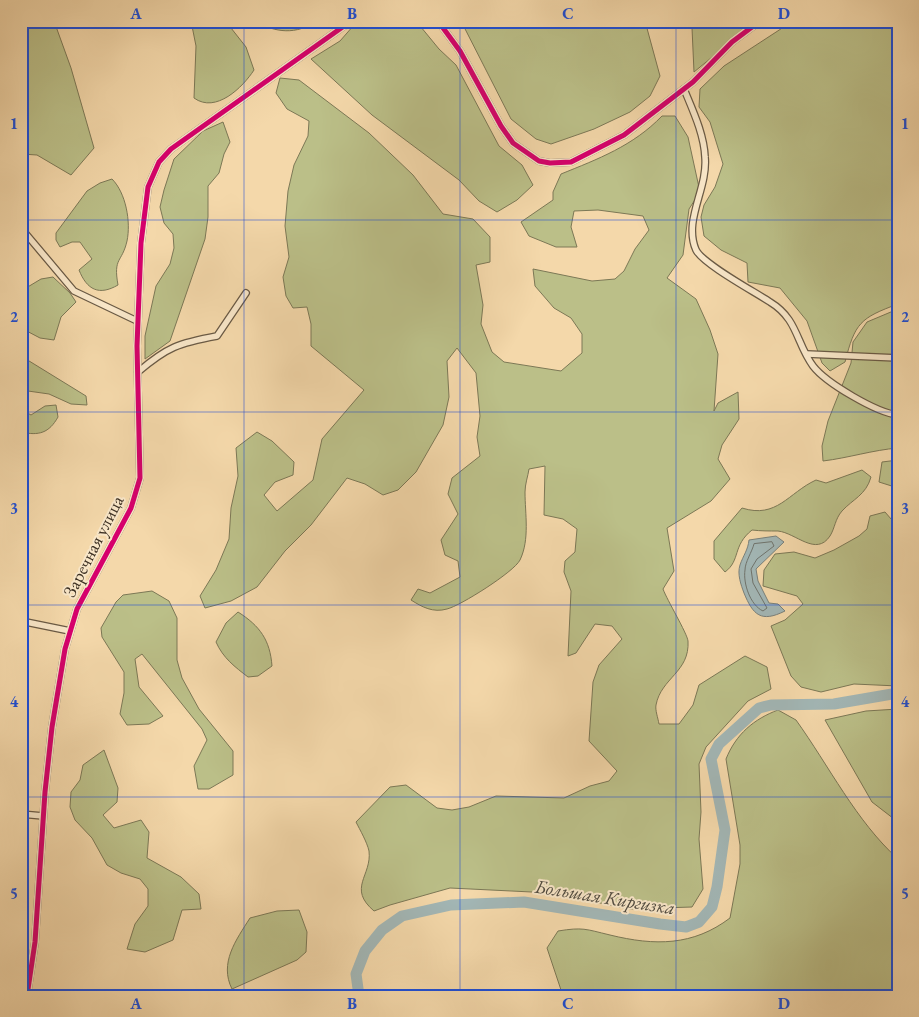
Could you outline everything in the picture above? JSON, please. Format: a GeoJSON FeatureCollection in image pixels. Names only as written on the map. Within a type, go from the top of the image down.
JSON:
{"type":"FeatureCollection","features":[{"type":"Feature","properties":{"kind":"street","name":"Заречная улица"},"geometry":{"type":"LineString","coordinates":[[27,996],[35,942],[43,816],[52,727],[70,631],[77,609],[131,508],[140,478],[137,321],[141,243],[148,187],[159,162],[171,149],[351,21]]}},
{"type":"Feature","properties":{"kind":"street"},"geometry":{"type":"LineString","coordinates":[[438,21],[460,51],[509,137],[526,154],[539,161],[571,162],[624,135],[684,89],[732,42],[760,21]]}},
{"type":"Feature","properties":{"kind":"street"},"geometry":{"type":"LineString","coordinates":[[684,89],[698,126],[705,157],[704,179],[693,221],[692,237],[697,252],[740,285],[771,302],[788,315],[814,367],[832,382],[870,406],[890,414],[898,414]]}},
{"type":"Feature","properties":{"kind":"street"},"geometry":{"type":"LineString","coordinates":[[21,228],[74,291],[137,321]]}},
{"type":"Feature","properties":{"kind":"street"},"geometry":{"type":"LineString","coordinates":[[138,372],[160,353],[181,343],[217,336],[246,293]]}},
{"type":"Feature","properties":{"kind":"street"},"geometry":{"type":"LineString","coordinates":[[807,354],[898,358]]}},
{"type":"Feature","properties":{"kind":"street"},"geometry":{"type":"LineString","coordinates":[[21,621],[70,631]]}},
{"type":"Feature","properties":{"kind":"street"},"geometry":{"type":"LineString","coordinates":[[21,814],[43,816]]}},
{"type":"Feature","properties":{"kind":"green space"},"geometry":{"type":"Polygon","coordinates":[[[21,21],[54,21],[71,68],[94,148],[71,175],[37,155],[21,154],[21,21]]]}},
{"type":"Feature","properties":{"kind":"green space"},"geometry":{"type":"Polygon","coordinates":[[[191,21],[229,21],[231,28],[246,47],[254,70],[236,91],[220,101],[202,102],[194,98],[196,46],[191,21]]]}},
{"type":"Feature","properties":{"kind":"green space"},"geometry":{"type":"Polygon","coordinates":[[[255,21],[316,21],[301,29],[286,31],[270,28],[255,21]]]}},
{"type":"Feature","properties":{"kind":"green space"},"geometry":{"type":"Polygon","coordinates":[[[360,21],[416,21],[439,49],[456,65],[499,146],[522,165],[533,185],[517,200],[497,212],[479,201],[459,180],[372,115],[311,59],[340,41],[360,21]]]}},
{"type":"Feature","properties":{"kind":"green space"},"geometry":{"type":"Polygon","coordinates":[[[461,21],[645,21],[660,76],[650,96],[630,112],[594,129],[551,144],[536,139],[511,119],[461,21]]]}},
{"type":"Feature","properties":{"kind":"green space"},"geometry":{"type":"Polygon","coordinates":[[[694,21],[756,21],[694,72],[692,28],[694,21]]]}},
{"type":"Feature","properties":{"kind":"green space"},"geometry":{"type":"Polygon","coordinates":[[[793,21],[898,21],[898,304],[867,318],[856,330],[852,338],[845,362],[830,371],[822,363],[807,321],[780,288],[748,282],[747,263],[721,250],[704,236],[701,217],[704,205],[715,187],[723,164],[710,122],[699,107],[700,89],[724,66],[793,21]]]}},
{"type":"Feature","properties":{"kind":"green space"},"geometry":{"type":"Polygon","coordinates":[[[280,78],[299,80],[369,133],[413,175],[443,214],[473,219],[490,237],[490,262],[476,265],[483,305],[481,324],[492,352],[504,362],[561,371],[582,353],[582,334],[571,318],[554,308],[535,286],[533,269],[592,281],[615,279],[624,271],[635,249],[649,230],[643,216],[598,210],[574,211],[571,227],[577,247],[556,247],[529,236],[521,222],[553,200],[553,192],[561,174],[627,144],[662,116],[675,116],[688,137],[700,192],[689,209],[683,255],[667,278],[696,299],[710,330],[718,354],[714,411],[718,403],[738,392],[739,419],[722,445],[718,459],[730,479],[711,501],[667,528],[674,571],[663,589],[688,641],[685,660],[659,696],[656,712],[659,724],[679,724],[693,705],[699,685],[745,656],[767,667],[771,689],[748,701],[706,747],[699,764],[701,812],[699,839],[703,889],[692,907],[629,909],[552,893],[450,888],[374,911],[366,903],[362,895],[361,888],[369,860],[369,851],[356,822],[390,787],[406,785],[437,808],[452,810],[469,807],[496,796],[564,798],[590,786],[609,781],[617,771],[589,741],[593,682],[599,665],[622,639],[612,626],[595,624],[576,653],[568,656],[571,591],[564,572],[565,561],[575,552],[577,529],[563,519],[544,515],[545,466],[529,469],[525,489],[525,544],[520,560],[516,565],[486,588],[454,607],[432,610],[411,600],[418,589],[430,593],[460,577],[458,561],[445,555],[441,540],[458,514],[448,494],[452,478],[480,456],[477,437],[480,416],[476,373],[457,348],[447,361],[449,397],[443,425],[416,472],[398,490],[383,495],[365,484],[347,478],[311,525],[285,551],[257,587],[231,601],[205,608],[200,596],[216,570],[229,539],[231,508],[238,476],[236,448],[257,432],[272,441],[294,462],[293,475],[275,482],[264,495],[277,511],[313,480],[322,439],[364,390],[311,346],[311,324],[307,307],[293,308],[286,296],[283,277],[289,257],[285,226],[288,191],[294,165],[308,136],[309,121],[287,109],[276,93],[280,78]]]}},
{"type":"Feature","properties":{"kind":"green space"},"geometry":{"type":"Polygon","coordinates":[[[223,122],[230,142],[224,154],[219,173],[208,186],[208,217],[205,239],[170,341],[145,359],[145,336],[156,286],[170,264],[174,248],[173,234],[164,223],[160,207],[174,159],[203,131],[223,122]]]}},
{"type":"Feature","properties":{"kind":"green space"},"geometry":{"type":"Polygon","coordinates":[[[112,179],[124,200],[128,217],[128,233],[125,248],[117,265],[118,285],[105,290],[99,290],[94,289],[86,282],[79,270],[92,259],[80,242],[72,242],[60,247],[56,240],[56,233],[87,191],[100,183],[112,179]]]}},
{"type":"Feature","properties":{"kind":"green space"},"geometry":{"type":"Polygon","coordinates":[[[53,277],[70,293],[76,302],[61,317],[54,340],[40,338],[21,328],[21,291],[41,279],[53,277]]]}},
{"type":"Feature","properties":{"kind":"green space"},"geometry":{"type":"Polygon","coordinates":[[[898,309],[898,448],[823,461],[822,446],[828,421],[851,363],[853,342],[867,322],[898,309]]]}},
{"type":"Feature","properties":{"kind":"green space"},"geometry":{"type":"Polygon","coordinates":[[[21,356],[86,396],[87,405],[71,404],[49,394],[21,390],[21,356]]]}},
{"type":"Feature","properties":{"kind":"green space"},"geometry":{"type":"Polygon","coordinates":[[[56,405],[58,417],[51,427],[43,432],[33,434],[21,432],[21,409],[31,415],[45,406],[56,405]]]}},
{"type":"Feature","properties":{"kind":"green space"},"geometry":{"type":"Polygon","coordinates":[[[898,460],[898,488],[879,482],[882,462],[898,460]]]}},
{"type":"Feature","properties":{"kind":"green space"},"geometry":{"type":"Polygon","coordinates":[[[862,470],[871,477],[869,483],[863,493],[840,514],[832,533],[824,542],[812,544],[778,531],[752,530],[742,542],[733,563],[725,572],[714,559],[714,541],[742,508],[764,510],[782,503],[816,480],[826,483],[862,470]]]}},
{"type":"Feature","properties":{"kind":"green space"},"geometry":{"type":"Polygon","coordinates":[[[885,512],[898,527],[898,686],[854,684],[821,692],[801,687],[791,676],[771,626],[785,620],[803,604],[797,596],[763,586],[764,570],[775,554],[794,552],[815,558],[834,550],[859,536],[867,529],[870,516],[885,512]]]}},
{"type":"Feature","properties":{"kind":"green space"},"geometry":{"type":"Polygon","coordinates":[[[152,591],[169,601],[177,618],[177,660],[182,678],[199,709],[233,751],[233,775],[209,789],[198,789],[194,766],[207,740],[202,729],[142,654],[135,659],[139,687],[163,716],[149,724],[127,725],[120,714],[124,693],[124,672],[102,637],[101,628],[116,602],[123,595],[152,591]]]}},
{"type":"Feature","properties":{"kind":"green space"},"geometry":{"type":"Polygon","coordinates":[[[238,612],[258,628],[269,649],[272,666],[258,676],[248,677],[238,670],[216,642],[226,623],[238,612]]]}},
{"type":"Feature","properties":{"kind":"green space"},"geometry":{"type":"Polygon","coordinates":[[[898,709],[898,822],[872,802],[825,720],[866,711],[898,709]]]}},
{"type":"Feature","properties":{"kind":"green space"},"geometry":{"type":"Polygon","coordinates":[[[778,710],[796,720],[869,828],[898,859],[898,992],[892,996],[563,996],[547,948],[558,931],[584,929],[627,939],[658,942],[673,941],[688,939],[702,934],[730,918],[740,864],[740,845],[726,759],[735,742],[747,729],[761,718],[778,710]]]}},
{"type":"Feature","properties":{"kind":"green space"},"geometry":{"type":"Polygon","coordinates":[[[104,750],[118,788],[117,802],[103,815],[114,828],[141,820],[149,832],[147,858],[181,877],[199,894],[201,909],[182,910],[173,940],[145,952],[127,949],[135,924],[148,906],[148,889],[140,879],[121,873],[107,865],[92,838],[75,820],[70,807],[71,792],[80,780],[83,765],[104,750]]]}},
{"type":"Feature","properties":{"kind":"green space"},"geometry":{"type":"Polygon","coordinates":[[[299,910],[307,932],[306,952],[297,960],[232,989],[228,979],[228,961],[239,935],[250,918],[277,911],[299,910]]]}},
{"type":"Feature","properties":{"kind":"water"},"geometry":{"type":"Polygon","coordinates":[[[776,536],[784,542],[756,569],[758,581],[769,603],[778,604],[785,611],[777,615],[764,616],[755,612],[747,601],[739,576],[739,568],[749,540],[776,536]]]}},
{"type":"Feature","properties":{"kind":"waterway","name":"Большая Киргизка"},"geometry":{"type":"LineString","coordinates":[[359,996],[356,974],[365,951],[382,930],[402,916],[451,905],[524,902],[686,927],[699,922],[712,907],[717,887],[725,830],[711,759],[719,744],[759,708],[771,705],[834,704],[898,693]]}},
{"type":"Feature","properties":{"kind":"cycle path"},"geometry":{"type":"LineString","coordinates":[[27,996],[35,942],[45,792],[52,727],[65,649],[77,609],[131,508],[140,478],[137,346],[141,243],[148,187],[159,162],[171,149],[351,21]]}},
{"type":"Feature","properties":{"kind":"cycle path"},"geometry":{"type":"LineString","coordinates":[[438,21],[460,51],[501,126],[513,143],[539,161],[550,163],[571,162],[624,135],[693,82],[732,42],[760,21]]}}]}
